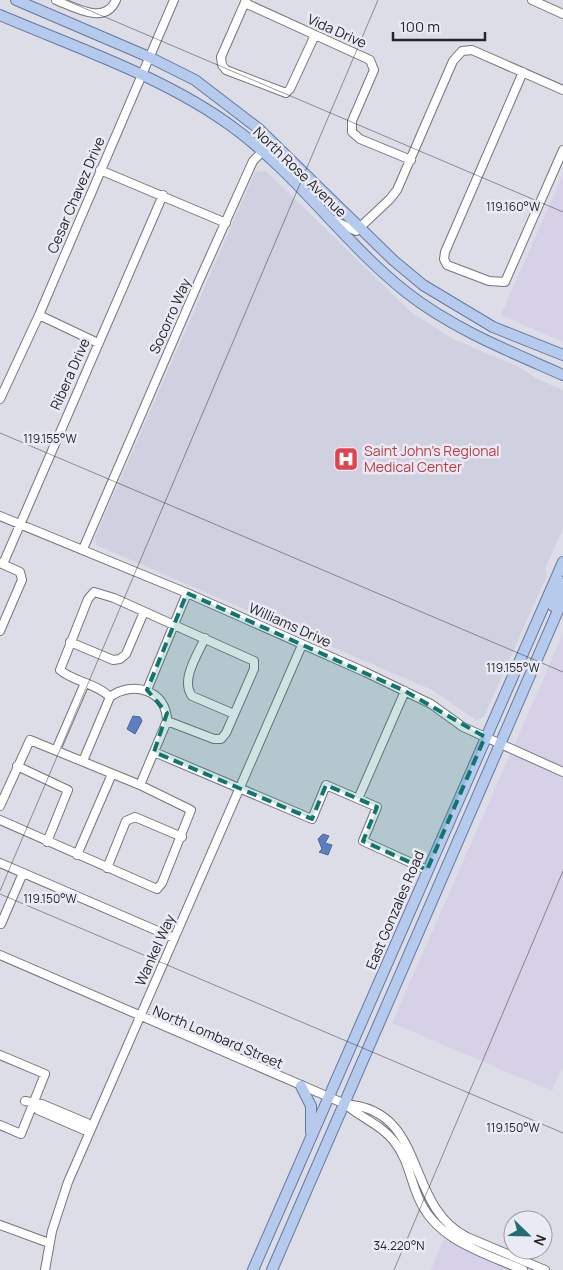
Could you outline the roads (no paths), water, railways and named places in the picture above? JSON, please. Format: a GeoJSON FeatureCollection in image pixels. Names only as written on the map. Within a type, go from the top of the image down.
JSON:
{"type":"FeatureCollection","features":[{"type":"Feature","properties":{"kind":"main road","name":"North Rose Avenue"},"geometry":{"type":"LineString","coordinates":[[16,0],[148,57],[195,80],[239,112],[362,227],[393,260],[442,298],[493,327],[563,355]]}},
{"type":"Feature","properties":{"kind":"main road","name":"North Rose Avenue"},"geometry":{"type":"LineString","coordinates":[[0,15],[181,94],[212,113],[262,152],[375,265],[418,301],[461,328],[563,375]]}},
{"type":"Feature","properties":{"kind":"main road","name":"East Gonzales Road"},"geometry":{"type":"LineString","coordinates":[[253,1270],[561,559]]}},
{"type":"Feature","properties":{"kind":"main road"},"geometry":{"type":"LineString","coordinates":[[547,635],[545,623],[563,582]]}},
{"type":"Feature","properties":{"kind":"main road"},"geometry":{"type":"LineString","coordinates":[[272,1270],[563,599]]}},
{"type":"Feature","properties":{"kind":"main road"},"geometry":{"type":"LineString","coordinates":[[300,1086],[311,1106],[311,1138]]}},
{"type":"Feature","properties":{"kind":"street"},"geometry":{"type":"LineString","coordinates":[[56,0],[88,12],[104,13],[116,0]]}},
{"type":"Feature","properties":{"kind":"street","name":"Cesar Chavez Drive"},"geometry":{"type":"LineString","coordinates":[[0,400],[39,315],[174,0]]}},
{"type":"Feature","properties":{"kind":"street"},"geometry":{"type":"LineString","coordinates":[[532,0],[563,14]]}},
{"type":"Feature","properties":{"kind":"street"},"geometry":{"type":"LineString","coordinates":[[245,2],[221,57],[222,65],[226,70],[286,93],[290,89],[315,35]]}},
{"type":"Feature","properties":{"kind":"street","name":"Vida Drive"},"geometry":{"type":"LineString","coordinates":[[245,2],[370,60],[374,70],[352,121],[352,132],[360,139],[411,160]]}},
{"type":"Feature","properties":{"kind":"street"},"geometry":{"type":"LineString","coordinates":[[330,219],[341,222],[353,231],[362,227],[390,200],[411,160],[453,61],[462,50],[472,50],[563,90]]}},
{"type":"Feature","properties":{"kind":"street"},"geometry":{"type":"LineString","coordinates":[[524,72],[446,250],[444,259],[447,264],[489,281],[505,282],[563,150]]}},
{"type":"Feature","properties":{"kind":"street"},"geometry":{"type":"LineString","coordinates":[[262,152],[272,151],[302,178],[310,179]]}},
{"type":"Feature","properties":{"kind":"street","name":"Socorro Way"},"geometry":{"type":"LineString","coordinates":[[83,549],[191,298],[254,161],[262,152]]}},
{"type":"Feature","properties":{"kind":"street"},"geometry":{"type":"LineString","coordinates":[[100,170],[226,223]]}},
{"type":"Feature","properties":{"kind":"street","name":"Ribera Drive"},"geometry":{"type":"LineString","coordinates":[[1,563],[163,195]]}},
{"type":"Feature","properties":{"kind":"street"},"geometry":{"type":"LineString","coordinates":[[39,315],[98,342]]}},
{"type":"Feature","properties":{"kind":"street","name":"Williams Drive"},"geometry":{"type":"LineString","coordinates":[[0,516],[187,593],[405,691],[440,710],[463,727],[563,772]]}},
{"type":"Feature","properties":{"kind":"street"},"geometry":{"type":"LineString","coordinates":[[0,631],[22,580],[20,572],[1,563]]}},
{"type":"Feature","properties":{"kind":"street"},"geometry":{"type":"LineString","coordinates":[[110,697],[104,690],[65,674],[60,670],[88,599],[94,593],[102,593],[247,656],[254,663],[223,737],[214,739],[167,721]]}},
{"type":"Feature","properties":{"kind":"street"},"geometry":{"type":"LineString","coordinates":[[147,690],[187,593]]}},
{"type":"Feature","properties":{"kind":"street"},"geometry":{"type":"LineString","coordinates":[[70,642],[113,660],[120,659],[126,654],[144,612]]}},
{"type":"Feature","properties":{"kind":"street"},"geometry":{"type":"LineString","coordinates":[[205,638],[189,674],[186,684],[188,690],[192,696],[234,714]]}},
{"type":"Feature","properties":{"kind":"street","name":"Wankel Way"},"geometry":{"type":"LineString","coordinates":[[45,1270],[49,1242],[68,1182],[302,645]]}},
{"type":"Feature","properties":{"kind":"street"},"geometry":{"type":"LineString","coordinates":[[56,750],[85,683]]}},
{"type":"Feature","properties":{"kind":"street"},"geometry":{"type":"LineString","coordinates":[[83,761],[110,697],[128,688],[147,690],[162,702],[167,713],[167,721],[140,786]]}},
{"type":"Feature","properties":{"kind":"street"},"geometry":{"type":"LineString","coordinates":[[358,799],[405,691]]}},
{"type":"Feature","properties":{"kind":"street"},"geometry":{"type":"LineString","coordinates":[[0,806],[29,742],[35,741],[191,810],[190,818],[182,837],[157,889],[46,842],[0,820]]}},
{"type":"Feature","properties":{"kind":"street"},"geometry":{"type":"LineString","coordinates":[[154,752],[312,819],[326,785],[377,807],[363,840],[427,870]]}},
{"type":"Feature","properties":{"kind":"street"},"geometry":{"type":"LineString","coordinates":[[17,766],[68,790],[46,842]]}},
{"type":"Feature","properties":{"kind":"street"},"geometry":{"type":"LineString","coordinates":[[77,855],[112,774]]}},
{"type":"Feature","properties":{"kind":"street"},"geometry":{"type":"LineString","coordinates":[[107,868],[126,821],[135,817],[182,837]]}},
{"type":"Feature","properties":{"kind":"street"},"geometry":{"type":"LineString","coordinates":[[0,863],[174,938]]}},
{"type":"Feature","properties":{"kind":"street"},"geometry":{"type":"LineString","coordinates":[[1,924],[22,872]]}},
{"type":"Feature","properties":{"kind":"street","name":"North Lombard Street"},"geometry":{"type":"LineString","coordinates":[[0,955],[345,1104]]}},
{"type":"Feature","properties":{"kind":"street"},"geometry":{"type":"LineString","coordinates":[[0,1055],[45,1074],[29,1102],[21,1134],[0,1125]]}},
{"type":"Feature","properties":{"kind":"street"},"geometry":{"type":"LineString","coordinates":[[29,1102],[38,1110],[84,1130],[91,1129]]}},
{"type":"Feature","properties":{"kind":"street"},"geometry":{"type":"LineString","coordinates":[[345,1104],[355,1113],[377,1124],[396,1144],[404,1157],[424,1209],[440,1228],[464,1244],[523,1270]]}},
{"type":"Feature","properties":{"kind":"street"},"geometry":{"type":"LineString","coordinates":[[345,1104],[364,1108],[383,1117],[396,1128],[412,1154],[432,1205],[455,1230],[545,1270]]}},
{"type":"Feature","properties":{"kind":"street"},"geometry":{"type":"LineString","coordinates":[[0,1225],[49,1242]]}},
{"type":"Feature","properties":{"kind":"water"},"geometry":{"type":"Polygon","coordinates":[[[133,716],[140,717],[142,721],[135,734],[127,729],[133,716]]]}},
{"type":"Feature","properties":{"kind":"water"},"geometry":{"type":"Polygon","coordinates":[[[323,834],[329,836],[325,843],[332,845],[328,855],[319,852],[322,849],[318,839],[323,834]]]}},
{"type":"Feature","properties":{"kind":"place","name":"Saint John's Regional Medical Center"},"geometry":{"type":"Point","coordinates":[346,459]}}]}
